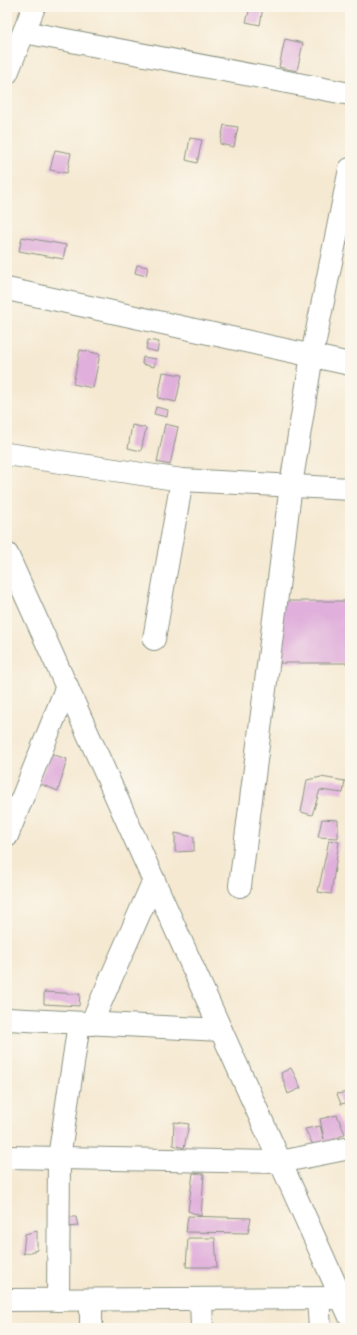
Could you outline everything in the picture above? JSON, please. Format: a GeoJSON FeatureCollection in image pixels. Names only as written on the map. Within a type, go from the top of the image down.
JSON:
{"type":"FeatureCollection","features":[{"type":"Feature","properties":{"kind":"street"},"geometry":{"type":"LineString","coordinates":[[7,72],[34,7]]}},
{"type":"Feature","properties":{"kind":"street"},"geometry":{"type":"LineString","coordinates":[[24,32],[350,94]]}},
{"type":"Feature","properties":{"kind":"street"},"geometry":{"type":"LineString","coordinates":[[240,886],[292,485],[312,355],[350,169]]}},
{"type":"Feature","properties":{"kind":"street"},"geometry":{"type":"LineString","coordinates":[[7,289],[350,364]]}},
{"type":"Feature","properties":{"kind":"street"},"geometry":{"type":"LineString","coordinates":[[7,454],[182,480],[350,489]]}},
{"type":"Feature","properties":{"kind":"street"},"geometry":{"type":"LineString","coordinates":[[154,639],[182,480]]}},
{"type":"Feature","properties":{"kind":"street"},"geometry":{"type":"LineString","coordinates":[[7,554],[346,1308]]}},
{"type":"Feature","properties":{"kind":"street"},"geometry":{"type":"LineString","coordinates":[[7,836],[67,686]]}},
{"type":"Feature","properties":{"kind":"street"},"geometry":{"type":"LineString","coordinates":[[58,1300],[59,1158],[85,1023],[154,880]]}},
{"type":"Feature","properties":{"kind":"street"},"geometry":{"type":"LineString","coordinates":[[7,1019],[221,1030]]}},
{"type":"Feature","properties":{"kind":"street"},"geometry":{"type":"LineString","coordinates":[[7,1157],[280,1162],[350,1148]]}},
{"type":"Feature","properties":{"kind":"street"},"geometry":{"type":"LineString","coordinates":[[201,1299],[202,1328]]}},
{"type":"Feature","properties":{"kind":"street"},"geometry":{"type":"LineString","coordinates":[[7,1300],[318,1299],[346,1308]]}},
{"type":"Feature","properties":{"kind":"street"},"geometry":{"type":"LineString","coordinates":[[318,1299],[320,1328]]}},
{"type":"Feature","properties":{"kind":"street"},"geometry":{"type":"LineString","coordinates":[[91,1300],[91,1328]]}},
{"type":"Feature","properties":{"kind":"building"},"geometry":{"type":"Polygon","coordinates":[[[250,7],[263,7],[260,25],[246,22],[250,7]]]}},
{"type":"Feature","properties":{"kind":"building"},"geometry":{"type":"Polygon","coordinates":[[[285,39],[303,43],[297,71],[279,67],[285,39]]]}},
{"type":"Feature","properties":{"kind":"building"},"geometry":{"type":"Polygon","coordinates":[[[224,125],[238,127],[234,147],[220,144],[224,125]]]}},
{"type":"Feature","properties":{"kind":"building"},"geometry":{"type":"Polygon","coordinates":[[[190,138],[202,140],[197,163],[186,160],[190,138]]]}},
{"type":"Feature","properties":{"kind":"building"},"geometry":{"type":"Polygon","coordinates":[[[55,150],[71,153],[67,173],[50,170],[55,150]]]}},
{"type":"Feature","properties":{"kind":"building"},"geometry":{"type":"Polygon","coordinates":[[[341,232],[350,233],[350,244],[340,244],[341,232]]]}},
{"type":"Feature","properties":{"kind":"building"},"geometry":{"type":"Polygon","coordinates":[[[22,237],[66,245],[63,259],[19,251],[22,237]]]}},
{"type":"Feature","properties":{"kind":"building"},"geometry":{"type":"Polygon","coordinates":[[[137,265],[148,267],[146,276],[135,273],[137,265]]]}},
{"type":"Feature","properties":{"kind":"building"},"geometry":{"type":"Polygon","coordinates":[[[148,340],[159,342],[157,352],[146,349],[148,340]]]}},
{"type":"Feature","properties":{"kind":"building"},"geometry":{"type":"Polygon","coordinates":[[[80,350],[100,354],[93,388],[73,384],[80,350]]]}},
{"type":"Feature","properties":{"kind":"building"},"geometry":{"type":"Polygon","coordinates":[[[143,357],[156,359],[154,367],[142,364],[143,357]]]}},
{"type":"Feature","properties":{"kind":"building"},"geometry":{"type":"Polygon","coordinates":[[[163,372],[182,375],[176,402],[158,398],[163,372]]]}},
{"type":"Feature","properties":{"kind":"building"},"geometry":{"type":"Polygon","coordinates":[[[156,407],[168,410],[167,417],[154,414],[156,407]]]}},
{"type":"Feature","properties":{"kind":"building"},"geometry":{"type":"Polygon","coordinates":[[[165,424],[178,427],[170,465],[157,462],[165,424]]]}},
{"type":"Feature","properties":{"kind":"building"},"geometry":{"type":"Polygon","coordinates":[[[132,425],[146,428],[141,451],[128,448],[132,425]]]}},
{"type":"Feature","properties":{"kind":"building"},"geometry":{"type":"Polygon","coordinates":[[[280,601],[350,601],[350,663],[280,663],[280,601]]]}},
{"type":"Feature","properties":{"kind":"building"},"geometry":{"type":"Polygon","coordinates":[[[51,754],[67,759],[58,791],[38,783],[51,754]]]}},
{"type":"Feature","properties":{"kind":"building"},"geometry":{"type":"Polygon","coordinates":[[[321,777],[345,781],[343,793],[320,790],[312,815],[301,812],[307,780],[321,777]]]}},
{"type":"Feature","properties":{"kind":"building"},"geometry":{"type":"Polygon","coordinates":[[[322,819],[338,820],[338,838],[318,837],[322,819]]]}},
{"type":"Feature","properties":{"kind":"building"},"geometry":{"type":"Polygon","coordinates":[[[175,833],[194,837],[194,851],[175,852],[175,833]]]}},
{"type":"Feature","properties":{"kind":"building"},"geometry":{"type":"Polygon","coordinates":[[[329,840],[339,842],[331,894],[318,892],[329,840]]]}},
{"type":"Feature","properties":{"kind":"building"},"geometry":{"type":"Polygon","coordinates":[[[44,992],[80,994],[79,1006],[44,1004],[44,992]]]}},
{"type":"Feature","properties":{"kind":"building"},"geometry":{"type":"Polygon","coordinates":[[[291,1068],[301,1088],[288,1094],[281,1073],[291,1068]]]}},
{"type":"Feature","properties":{"kind":"building"},"geometry":{"type":"Polygon","coordinates":[[[348,1092],[350,1102],[341,1104],[337,1094],[348,1092]]]}},
{"type":"Feature","properties":{"kind":"building"},"geometry":{"type":"Polygon","coordinates":[[[337,1115],[345,1134],[315,1149],[305,1129],[320,1126],[324,1139],[320,1119],[337,1115]]]}},
{"type":"Feature","properties":{"kind":"building"},"geometry":{"type":"Polygon","coordinates":[[[174,1122],[189,1124],[184,1148],[173,1145],[174,1122]]]}},
{"type":"Feature","properties":{"kind":"building"},"geometry":{"type":"Polygon","coordinates":[[[193,1173],[204,1174],[201,1216],[188,1211],[193,1173]]]}},
{"type":"Feature","properties":{"kind":"building"},"geometry":{"type":"Polygon","coordinates":[[[188,1216],[251,1218],[248,1233],[186,1232],[188,1216]]]}},
{"type":"Feature","properties":{"kind":"building"},"geometry":{"type":"Polygon","coordinates":[[[66,1217],[76,1217],[78,1226],[66,1227],[66,1217]]]}},
{"type":"Feature","properties":{"kind":"building"},"geometry":{"type":"Polygon","coordinates":[[[37,1231],[37,1250],[23,1254],[25,1234],[37,1231]]]}},
{"type":"Feature","properties":{"kind":"building"},"geometry":{"type":"Polygon","coordinates":[[[188,1238],[215,1238],[217,1267],[186,1267],[188,1238]]]}}]}
